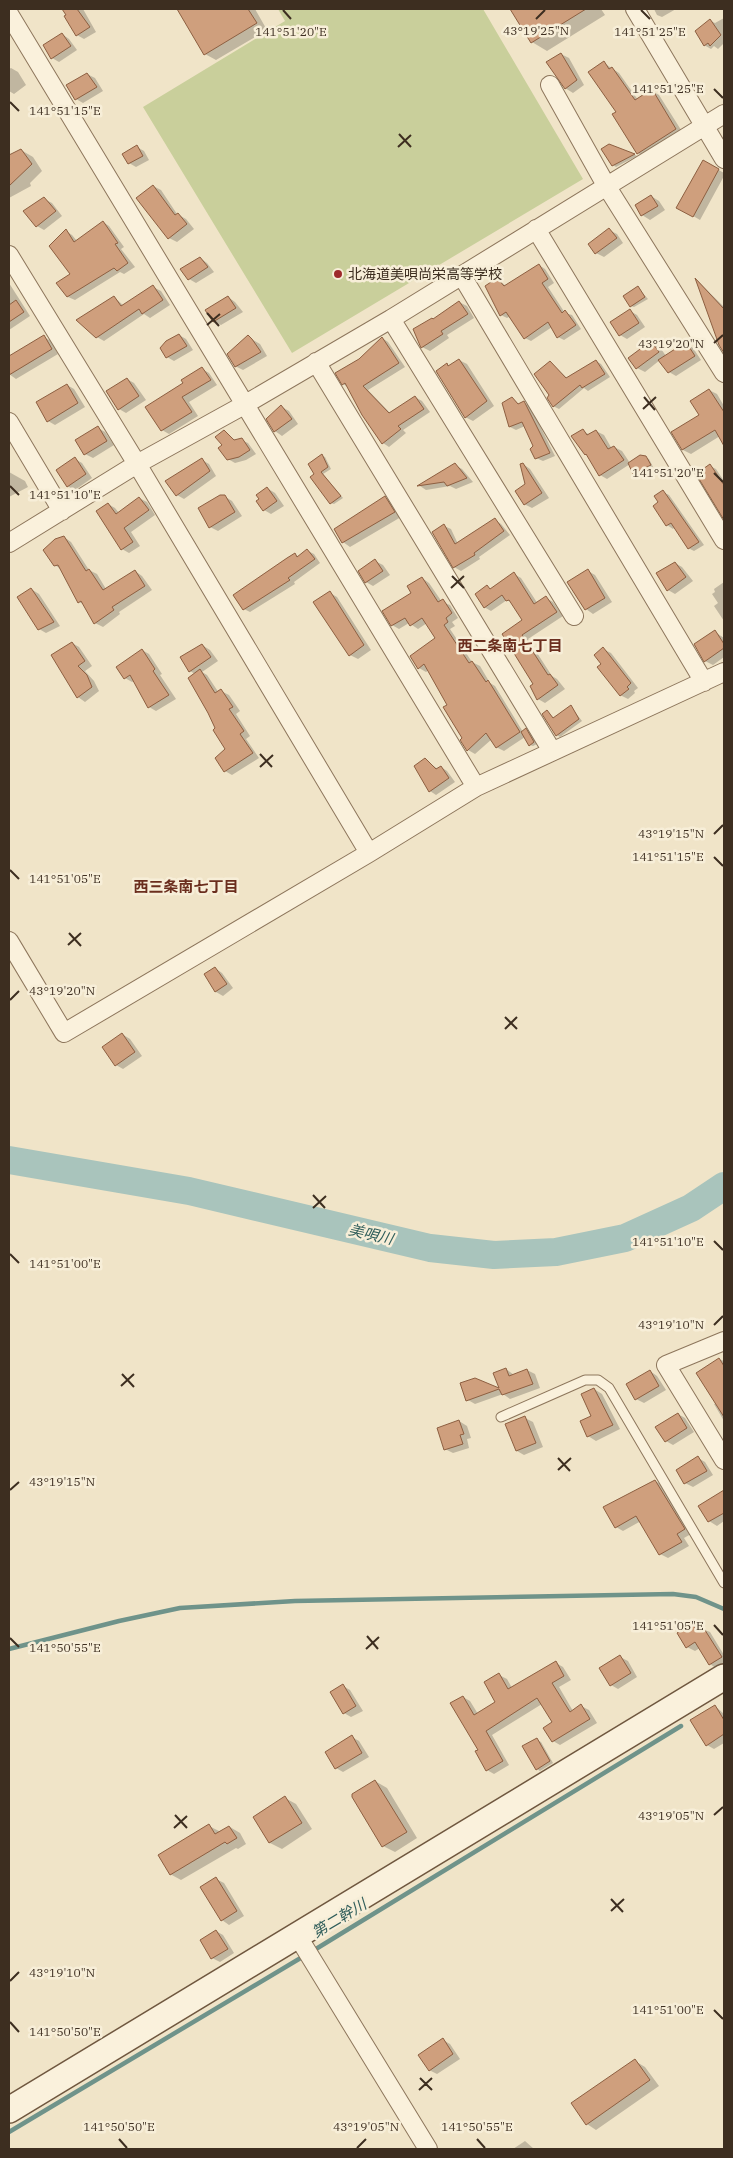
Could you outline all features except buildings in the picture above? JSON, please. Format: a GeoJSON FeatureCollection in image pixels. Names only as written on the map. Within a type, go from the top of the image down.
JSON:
{"type":"FeatureCollection","features":[{"type":"Feature","properties":{"kind":"street"},"geometry":{"type":"LineString","coordinates":[[635,9],[724,159]]}},
{"type":"Feature","properties":{"kind":"street"},"geometry":{"type":"LineString","coordinates":[[9,14],[244,406],[476,787]]}},
{"type":"Feature","properties":{"kind":"street"},"geometry":{"type":"LineString","coordinates":[[550,85],[607,186],[724,373]]}},
{"type":"Feature","properties":{"kind":"street"},"geometry":{"type":"LineString","coordinates":[[9,543],[137,464],[244,406],[391,319],[724,114]]}},
{"type":"Feature","properties":{"kind":"street"},"geometry":{"type":"LineString","coordinates":[[536,229],[724,540]]}},
{"type":"Feature","properties":{"kind":"street"},"geometry":{"type":"LineString","coordinates":[[9,255],[137,464],[369,854]]}},
{"type":"Feature","properties":{"kind":"street"},"geometry":{"type":"LineString","coordinates":[[462,276],[704,682]]}},
{"type":"Feature","properties":{"kind":"street"},"geometry":{"type":"LineString","coordinates":[[391,319],[574,616]]}},
{"type":"Feature","properties":{"kind":"street"},"geometry":{"type":"LineString","coordinates":[[316,362],[552,751]]}},
{"type":"Feature","properties":{"kind":"street"},"geometry":{"type":"LineString","coordinates":[[9,422],[62,511]]}},
{"type":"Feature","properties":{"kind":"street"},"geometry":{"type":"LineString","coordinates":[[9,941],[64,1033],[369,854],[476,787],[724,672]]}},
{"type":"Feature","properties":{"kind":"street"},"geometry":{"type":"LineString","coordinates":[[724,1341],[666,1366],[724,1460]]}},
{"type":"Feature","properties":{"kind":"street"},"geometry":{"type":"LineString","coordinates":[[9,2110],[724,1677]]}},
{"type":"Feature","properties":{"kind":"street"},"geometry":{"type":"LineString","coordinates":[[297,1935],[428,2149]]}},
{"type":"Feature","properties":{"kind":"lane"},"geometry":{"type":"LineString","coordinates":[[501,1416],[584,1380],[598,1380],[608,1388],[724,1583]]}},
{"type":"Feature","properties":{"kind":"green space","name":"北海道美唄尚栄高等学校"},"geometry":{"type":"Polygon","coordinates":[[[278,9],[483,9],[583,179],[292,353],[143,107],[285,21],[278,9]]]}},
{"type":"Feature","properties":{"kind":"waterway","name":"美唄川"},"geometry":{"type":"LineString","coordinates":[[9,1160],[189,1191],[430,1248],[494,1255],[556,1252],[625,1238],[691,1208],[724,1186]]}},
{"type":"Feature","properties":{"kind":"waterway"},"geometry":{"type":"LineString","coordinates":[[9,1649],[119,1621],[180,1608],[295,1601],[673,1594],[696,1597],[724,1609]]}},
{"type":"Feature","properties":{"kind":"waterway","name":"第二幹川"},"geometry":{"type":"LineString","coordinates":[[311,1952],[681,1726]]}},
{"type":"Feature","properties":{"kind":"waterway","name":"第二幹川"},"geometry":{"type":"LineString","coordinates":[[9,2132],[304,1956]]}},
{"type":"Feature","properties":{"kind":"place","name":"北海道美唄尚栄高等学校"},"geometry":{"type":"Point","coordinates":[338,274]}},
{"type":"Feature","properties":{"kind":"district","name":"西二条南七丁目"},"geometry":{"type":"Point","coordinates":[510,645]}},
{"type":"Feature","properties":{"kind":"district","name":"西三条南七丁目"},"geometry":{"type":"Point","coordinates":[186,886]}}]}
